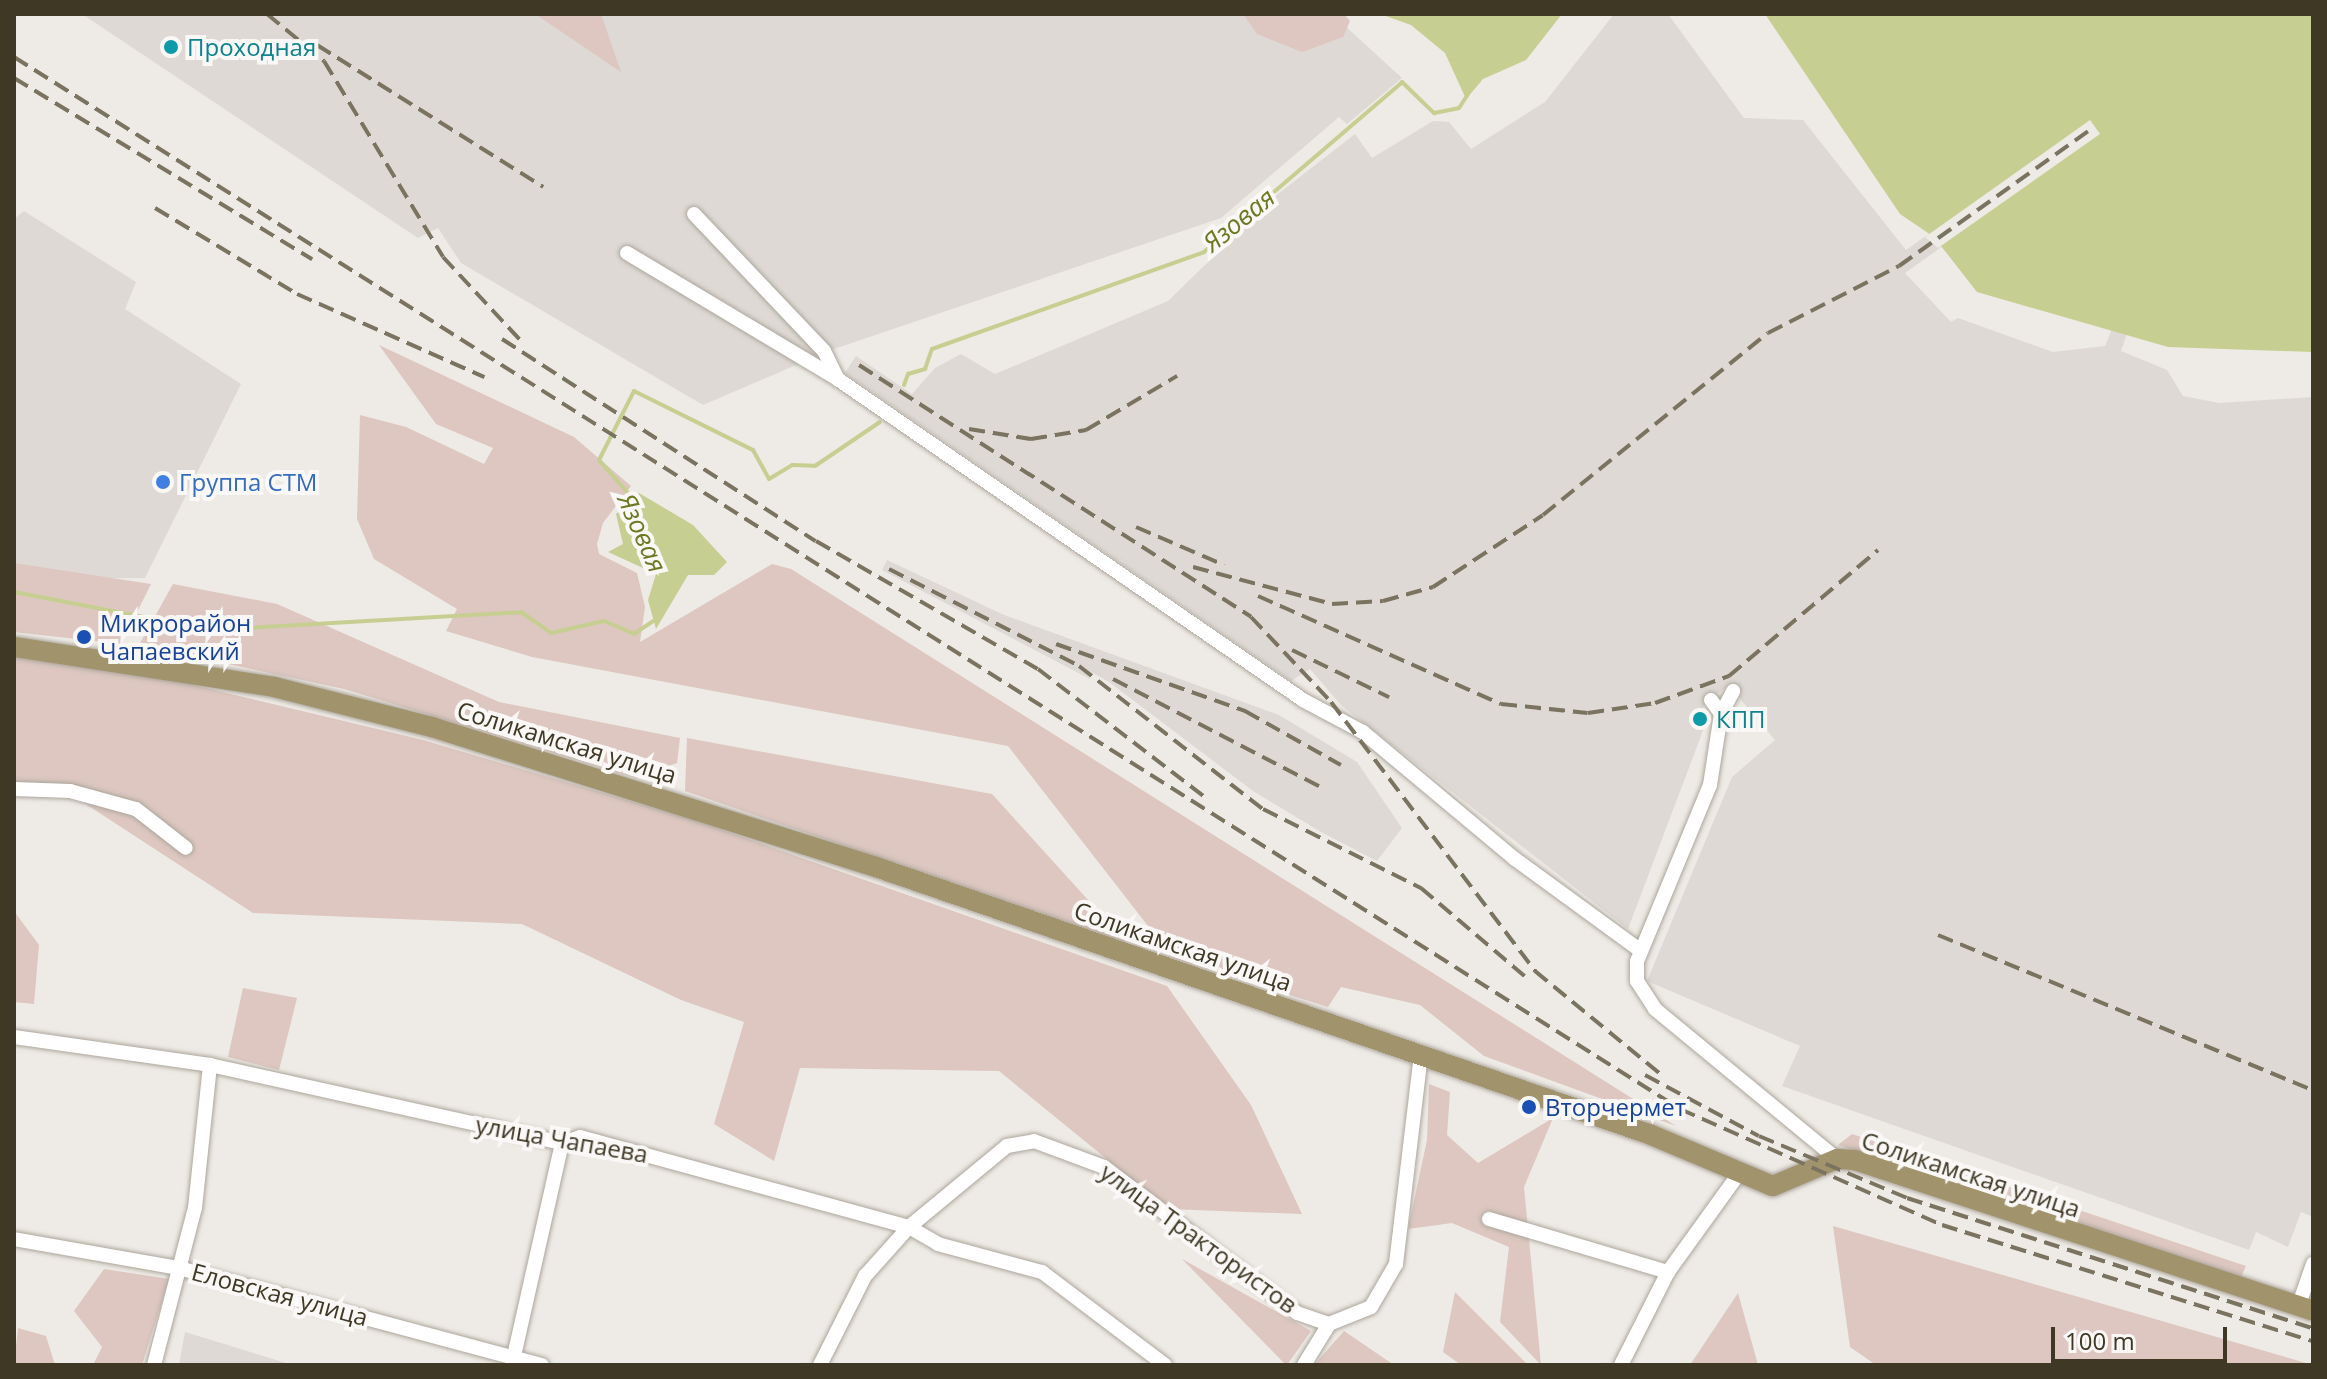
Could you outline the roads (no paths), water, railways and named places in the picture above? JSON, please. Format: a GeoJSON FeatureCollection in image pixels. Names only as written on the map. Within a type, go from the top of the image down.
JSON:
{"type":"FeatureCollection","features":[{"type":"Feature","properties":{"kind":"main road","name":"Соликамская улица"},"geometry":{"type":"LineString","coordinates":[[14,647],[274,687],[432,727],[876,867],[1649,1134],[1738,1175],[1786,1184],[1837,1159],[2306,1309]]}},
{"type":"Feature","properties":{"kind":"street"},"geometry":{"type":"LineString","coordinates":[[694,214],[824,351],[839,380]]}},
{"type":"Feature","properties":{"kind":"street"},"geometry":{"type":"LineString","coordinates":[[627,253],[839,380],[1303,700],[1363,732],[1515,859],[1641,951]]}},
{"type":"Feature","properties":{"kind":"street"},"geometry":{"type":"LineString","coordinates":[[1733,691],[1721,714],[1710,785],[1641,951],[1637,981],[1655,1009],[1837,1159]]}},
{"type":"Feature","properties":{"kind":"street"},"geometry":{"type":"LineString","coordinates":[[1711,700],[1721,714]]}},
{"type":"Feature","properties":{"kind":"street"},"geometry":{"type":"LineString","coordinates":[[14,789],[70,791],[136,809],[186,848]]}},
{"type":"Feature","properties":{"kind":"street","name":"улица Чапаева"},"geometry":{"type":"LineString","coordinates":[[14,1037],[210,1065],[562,1143],[594,1141],[909,1227],[938,1244],[1042,1272],[1165,1365]]}},
{"type":"Feature","properties":{"kind":"street"},"geometry":{"type":"LineString","coordinates":[[1304,1365],[1329,1324],[1371,1307],[1396,1264],[1421,1055]]}},
{"type":"Feature","properties":{"kind":"street"},"geometry":{"type":"LineString","coordinates":[[154,1365],[195,1208],[210,1065]]}},
{"type":"Feature","properties":{"kind":"street","name":"улица Трактористов"},"geometry":{"type":"LineString","coordinates":[[820,1365],[865,1276],[909,1227],[1007,1146],[1034,1141],[1063,1146],[1104,1167],[1297,1313],[1329,1324]]}},
{"type":"Feature","properties":{"kind":"street"},"geometry":{"type":"LineString","coordinates":[[513,1361],[562,1143]]}},
{"type":"Feature","properties":{"kind":"street"},"geometry":{"type":"LineString","coordinates":[[1621,1365],[1668,1272],[1738,1175]]}},
{"type":"Feature","properties":{"kind":"street"},"geometry":{"type":"LineString","coordinates":[[1489,1219],[1668,1272]]}},
{"type":"Feature","properties":{"kind":"street","name":"Еловская улица"},"geometry":{"type":"LineString","coordinates":[[14,1239],[179,1268],[513,1361],[542,1365]]}},
{"type":"Feature","properties":{"kind":"street"},"geometry":{"type":"LineString","coordinates":[[2306,1309],[2313,1264]]}},
{"type":"Feature","properties":{"kind":"water"},"geometry":{"type":"Polygon","coordinates":[[[1380,14],[1562,14],[1526,60],[1483,79],[1466,99],[1445,53],[1411,25],[1380,14]]]}},
{"type":"Feature","properties":{"kind":"water"},"geometry":{"type":"Polygon","coordinates":[[[1765,14],[2313,14],[2313,352],[2168,347],[1977,292],[1934,237],[1900,214],[1765,14]]]}},
{"type":"Feature","properties":{"kind":"water"},"geometry":{"type":"Polygon","coordinates":[[[639,493],[693,525],[727,562],[714,575],[688,575],[656,629],[648,600],[656,574],[608,552],[623,544],[616,514],[639,493]]]}},
{"type":"Feature","properties":{"kind":"waterway","name":"Язовая"},"geometry":{"type":"LineString","coordinates":[[904,385],[908,374],[925,369],[932,349],[1204,252],[1402,82],[1434,113],[1459,108],[1468,94]]}},
{"type":"Feature","properties":{"kind":"waterway","name":"Язовая"},"geometry":{"type":"LineString","coordinates":[[634,500],[599,460],[634,391],[753,450],[769,479],[792,465],[815,466],[880,422]]}},
{"type":"Feature","properties":{"kind":"waterway","name":"Язовая"},"geometry":{"type":"LineString","coordinates":[[14,592],[212,630],[521,612],[551,633],[604,621],[634,634],[653,621]]}},
{"type":"Feature","properties":{"kind":"railway"},"geometry":{"type":"LineString","coordinates":[[267,14],[324,61],[443,257],[522,342]]}},
{"type":"Feature","properties":{"kind":"railway"},"geometry":{"type":"LineString","coordinates":[[317,45],[543,187]]}},
{"type":"Feature","properties":{"kind":"railway"},"geometry":{"type":"LineString","coordinates":[[14,57],[1680,1109],[1942,1225],[2313,1341]]}},
{"type":"Feature","properties":{"kind":"railway"},"geometry":{"type":"LineString","coordinates":[[14,78],[312,259]]}},
{"type":"Feature","properties":{"kind":"railway"},"geometry":{"type":"LineString","coordinates":[[1193,567],[1332,604],[1383,601],[1433,587],[1543,515],[1768,333],[1899,266],[2088,131]]}},
{"type":"Feature","properties":{"kind":"railway"},"geometry":{"type":"LineString","coordinates":[[155,208],[297,294],[484,377]]}},
{"type":"Feature","properties":{"kind":"railway"},"geometry":{"type":"LineString","coordinates":[[502,339],[816,541],[1038,669],[1206,798]]}},
{"type":"Feature","properties":{"kind":"railway"},"geometry":{"type":"LineString","coordinates":[[859,365],[1251,617],[1331,702],[1535,971],[1663,1076]]}},
{"type":"Feature","properties":{"kind":"railway"},"geometry":{"type":"LineString","coordinates":[[969,429],[1031,439],[1086,430],[1177,376]]}},
{"type":"Feature","properties":{"kind":"railway"},"geometry":{"type":"LineString","coordinates":[[1136,527],[1224,565]]}},
{"type":"Feature","properties":{"kind":"railway"},"geometry":{"type":"LineString","coordinates":[[1258,596],[1501,704],[1588,713],[1655,703],[1729,676],[1878,550]]}},
{"type":"Feature","properties":{"kind":"railway"},"geometry":{"type":"LineString","coordinates":[[889,569],[1079,666],[1263,809],[1421,888],[1529,980]]}},
{"type":"Feature","properties":{"kind":"railway"},"geometry":{"type":"LineString","coordinates":[[1056,644],[1245,711],[1341,765]]}},
{"type":"Feature","properties":{"kind":"railway"},"geometry":{"type":"LineString","coordinates":[[1292,650],[1389,697]]}},
{"type":"Feature","properties":{"kind":"railway"},"geometry":{"type":"LineString","coordinates":[[1113,679],[1326,790]]}},
{"type":"Feature","properties":{"kind":"railway"},"geometry":{"type":"LineString","coordinates":[[1938,935],[2313,1090]]}},
{"type":"Feature","properties":{"kind":"railway"},"geometry":{"type":"LineString","coordinates":[[1645,1075],[1759,1136],[1907,1198],[2313,1328]]}},
{"type":"Feature","properties":{"kind":"place","name":"Проходная"},"geometry":{"type":"Point","coordinates":[171,47]}},
{"type":"Feature","properties":{"kind":"place","name":"Группа СТМ"},"geometry":{"type":"Point","coordinates":[163,482]}},
{"type":"Feature","properties":{"kind":"place","name":"Микрорайон Чапаевский"},"geometry":{"type":"Point","coordinates":[84,637]}},
{"type":"Feature","properties":{"kind":"place","name":"КПП"},"geometry":{"type":"Point","coordinates":[1700,719]}},
{"type":"Feature","properties":{"kind":"place","name":"Вторчермет"},"geometry":{"type":"Point","coordinates":[1529,1107]}}]}
